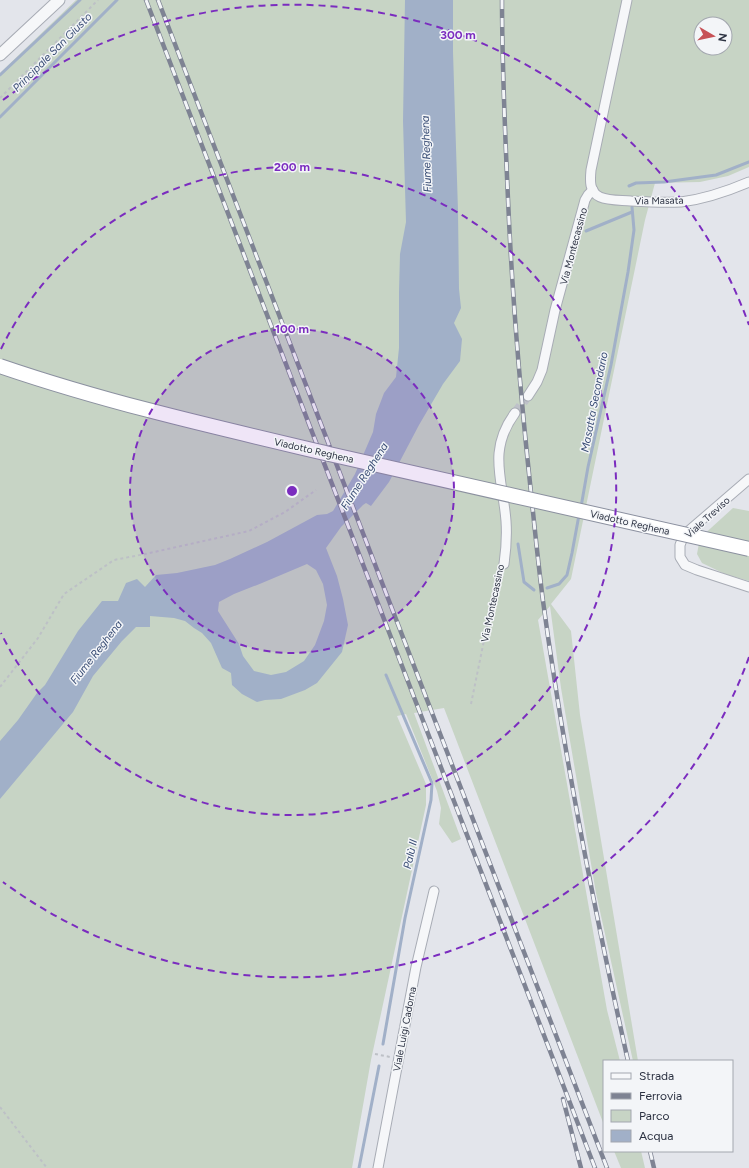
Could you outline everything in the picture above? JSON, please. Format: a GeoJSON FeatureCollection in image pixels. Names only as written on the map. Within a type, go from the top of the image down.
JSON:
{"type":"FeatureCollection","features":[{"type":"Feature","properties":{"kind":"highway","name":"Viadotto Reghena"},"geometry":{"type":"LineString","coordinates":[[0,366],[108,400],[222,429],[749,549]]}},
{"type":"Feature","properties":{"kind":"street"},"geometry":{"type":"LineString","coordinates":[[0,55],[59,0]]}},
{"type":"Feature","properties":{"kind":"street"},"geometry":{"type":"LineString","coordinates":[[593,190],[590,184],[591,170],[627,0]]}},
{"type":"Feature","properties":{"kind":"street","name":"Via Masata"},"geometry":{"type":"LineString","coordinates":[[593,190],[600,197],[610,199],[680,202],[718,194],[749,182]]}},
{"type":"Feature","properties":{"kind":"street","name":"Via Montecassino"},"geometry":{"type":"LineString","coordinates":[[528,396],[537,382],[542,370],[585,200],[593,190]]}},
{"type":"Feature","properties":{"kind":"street","name":"Via Montecassino"},"geometry":{"type":"LineString","coordinates":[[502,567],[506,546],[506,519],[499,453],[507,424],[515,413]]}},
{"type":"Feature","properties":{"kind":"street","name":"Viale Treviso"},"geometry":{"type":"LineString","coordinates":[[749,479],[684,535],[680,545],[680,557],[685,565],[749,587]]}},
{"type":"Feature","properties":{"kind":"street","name":"Viale Luigi Cadorna"},"geometry":{"type":"LineString","coordinates":[[378,1168],[416,967],[434,891]]}},
{"type":"Feature","properties":{"kind":"path"},"geometry":{"type":"LineString","coordinates":[[0,98],[98,0]]}},
{"type":"Feature","properties":{"kind":"path"},"geometry":{"type":"LineString","coordinates":[[0,687],[38,638],[64,594],[114,560],[248,531],[284,512],[316,490]]}},
{"type":"Feature","properties":{"kind":"path","name":"Via Montecassino"},"geometry":{"type":"LineString","coordinates":[[471,704],[502,567]]}},
{"type":"Feature","properties":{"kind":"path"},"geometry":{"type":"LineString","coordinates":[[375,1054],[398,1060]]}},
{"type":"Feature","properties":{"kind":"path"},"geometry":{"type":"LineString","coordinates":[[0,1106],[47,1168]]}},
{"type":"Feature","properties":{"kind":"green space"},"geometry":{"type":"Polygon","coordinates":[[[76,0],[749,0],[749,167],[728,176],[700,182],[655,183],[645,220],[571,579],[551,604],[571,631],[580,715],[638,1060],[633,1060],[596,893],[561,688],[550,606],[538,620],[607,1010],[620,1060],[603,1060],[603,1122],[444,708],[414,713],[461,839],[452,843],[439,824],[441,808],[437,791],[406,714],[397,716],[426,784],[426,805],[371,1060],[352,1168],[0,1168],[0,73],[76,0]]]}},
{"type":"Feature","properties":{"kind":"green space"},"geometry":{"type":"Polygon","coordinates":[[[733,508],[749,511],[749,581],[725,574],[702,563],[697,554],[700,538],[733,508]]]}},
{"type":"Feature","properties":{"kind":"green space"},"geometry":{"type":"Polygon","coordinates":[[[614,1152],[641,1152],[645,1168],[621,1168],[614,1152]]]}},
{"type":"Feature","properties":{"kind":"water","name":"Fiume Reghena"},"geometry":{"type":"Polygon","coordinates":[[[405,0],[453,0],[459,289],[461,308],[454,323],[462,339],[460,361],[443,384],[419,425],[389,482],[371,506],[366,503],[363,505],[341,527],[326,548],[337,576],[348,625],[342,652],[317,683],[305,690],[281,699],[257,702],[242,694],[232,685],[231,673],[222,668],[211,643],[202,633],[185,621],[174,618],[150,616],[150,627],[136,627],[122,641],[93,676],[73,712],[0,799],[0,741],[18,720],[37,693],[45,685],[78,631],[102,601],[118,601],[126,583],[137,579],[145,587],[156,575],[177,573],[215,565],[267,542],[317,515],[327,514],[333,511],[355,474],[373,432],[376,414],[384,393],[396,377],[399,348],[400,254],[406,222],[403,121],[405,0]],[[307,564],[234,594],[219,602],[218,611],[239,644],[243,656],[254,671],[271,675],[286,672],[304,661],[315,645],[324,621],[327,605],[323,584],[316,570],[307,564]]]}},
{"type":"Feature","properties":{"kind":"waterway"},"geometry":{"type":"LineString","coordinates":[[0,75],[80,0]]}},
{"type":"Feature","properties":{"kind":"waterway","name":"Principale San Giusto"},"geometry":{"type":"LineString","coordinates":[[0,117],[117,0]]}},
{"type":"Feature","properties":{"kind":"waterway","name":"Masatta Secondario"},"geometry":{"type":"LineString","coordinates":[[629,186],[636,183],[664,182],[716,175],[749,162]]}},
{"type":"Feature","properties":{"kind":"waterway","name":"Masatta Secondario"},"geometry":{"type":"LineString","coordinates":[[581,507],[588,467],[611,365],[628,272],[634,230],[632,207]]}},
{"type":"Feature","properties":{"kind":"waterway"},"geometry":{"type":"LineString","coordinates":[[586,231],[632,212]]}},
{"type":"Feature","properties":{"kind":"waterway","name":"Masatta Secondario"},"geometry":{"type":"LineString","coordinates":[[547,588],[559,584],[567,575],[579,515]]}},
{"type":"Feature","properties":{"kind":"waterway"},"geometry":{"type":"LineString","coordinates":[[518,544],[524,582],[534,590]]}},
{"type":"Feature","properties":{"kind":"waterway","name":"Palù II"},"geometry":{"type":"LineString","coordinates":[[383,1044],[405,918],[431,800],[432,783],[386,675]]}},
{"type":"Feature","properties":{"kind":"waterway","name":"Palù II"},"geometry":{"type":"LineString","coordinates":[[359,1168],[379,1066]]}},
{"type":"Feature","properties":{"kind":"tunnel"},"geometry":{"type":"LineString","coordinates":[[515,413],[528,396]]}},
{"type":"Feature","properties":{"kind":"railway"},"geometry":{"type":"LineString","coordinates":[[146,0],[595,1168]]}},
{"type":"Feature","properties":{"kind":"railway"},"geometry":{"type":"LineString","coordinates":[[158,0],[607,1168]]}},
{"type":"Feature","properties":{"kind":"railway"},"geometry":{"type":"LineString","coordinates":[[502,0],[505,124],[514,306],[523,412],[541,586],[570,775],[603,947],[628,1060]]}},
{"type":"Feature","properties":{"kind":"railway"},"geometry":{"type":"LineString","coordinates":[[563,1099],[581,1168]]}},
{"type":"Feature","properties":{"kind":"railway"},"geometry":{"type":"LineString","coordinates":[[650,1152],[654,1168]]}}]}
